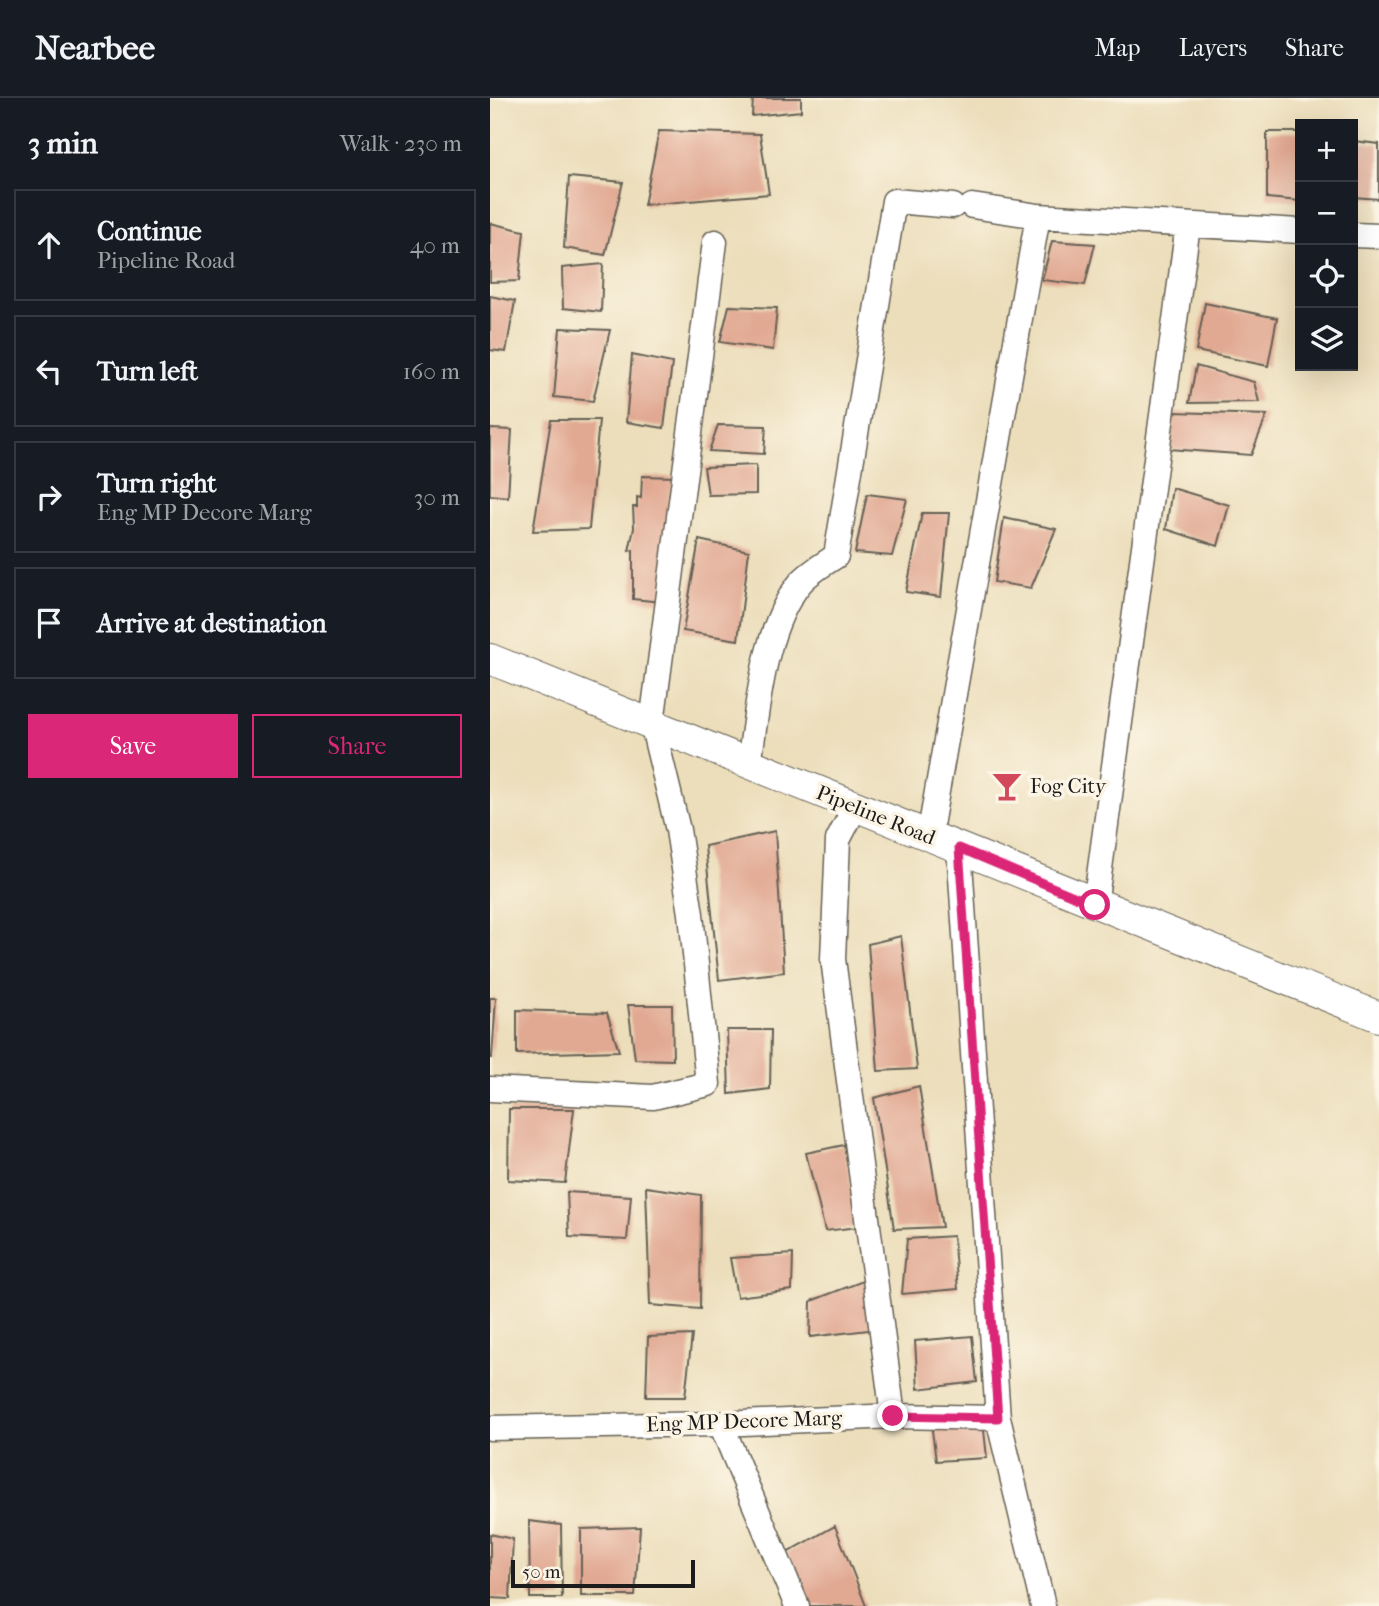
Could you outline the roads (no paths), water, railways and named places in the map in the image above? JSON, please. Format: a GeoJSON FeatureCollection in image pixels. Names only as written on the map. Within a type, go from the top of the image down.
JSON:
{"type":"FeatureCollection","features":[{"type":"Feature","properties":{"kind":"street"},"geometry":{"type":"LineString","coordinates":[[749,763],[763,678],[786,603],[803,580],[836,556],[894,201],[963,206],[1038,216],[1295,231]]}},
{"type":"Feature","properties":{"kind":"street"},"geometry":{"type":"LineString","coordinates":[[929,836],[1038,216]]}},
{"type":"Feature","properties":{"kind":"street"},"geometry":{"type":"LineString","coordinates":[[1095,905],[1188,225]]}},
{"type":"Feature","properties":{"kind":"street"},"geometry":{"type":"LineString","coordinates":[[1358,234],[1379,236]]}},
{"type":"Feature","properties":{"kind":"street"},"geometry":{"type":"LineString","coordinates":[[490,1097],[490,1089],[653,1097],[708,1084],[691,914],[678,830],[652,723],[715,242]]}},
{"type":"Feature","properties":{"kind":"street","name":"Pipeline Road"},"geometry":{"type":"LineString","coordinates":[[490,659],[1095,905],[1379,1017]]}},
{"type":"Feature","properties":{"kind":"street"},"geometry":{"type":"LineString","coordinates":[[855,807],[838,840],[833,959],[893,1416]]}},
{"type":"Feature","properties":{"kind":"street"},"geometry":{"type":"LineString","coordinates":[[959,848],[998,1418],[1043,1606]]}},
{"type":"Feature","properties":{"kind":"street","name":"Eng MP Decore Marg"},"geometry":{"type":"LineString","coordinates":[[490,1428],[721,1424],[893,1416],[998,1418]]}},
{"type":"Feature","properties":{"kind":"street"},"geometry":{"type":"LineString","coordinates":[[721,1424],[797,1606]]}},
{"type":"Feature","properties":{"kind":"place","name":"Fog City"},"geometry":{"type":"Point","coordinates":[1007,786]}}]}
